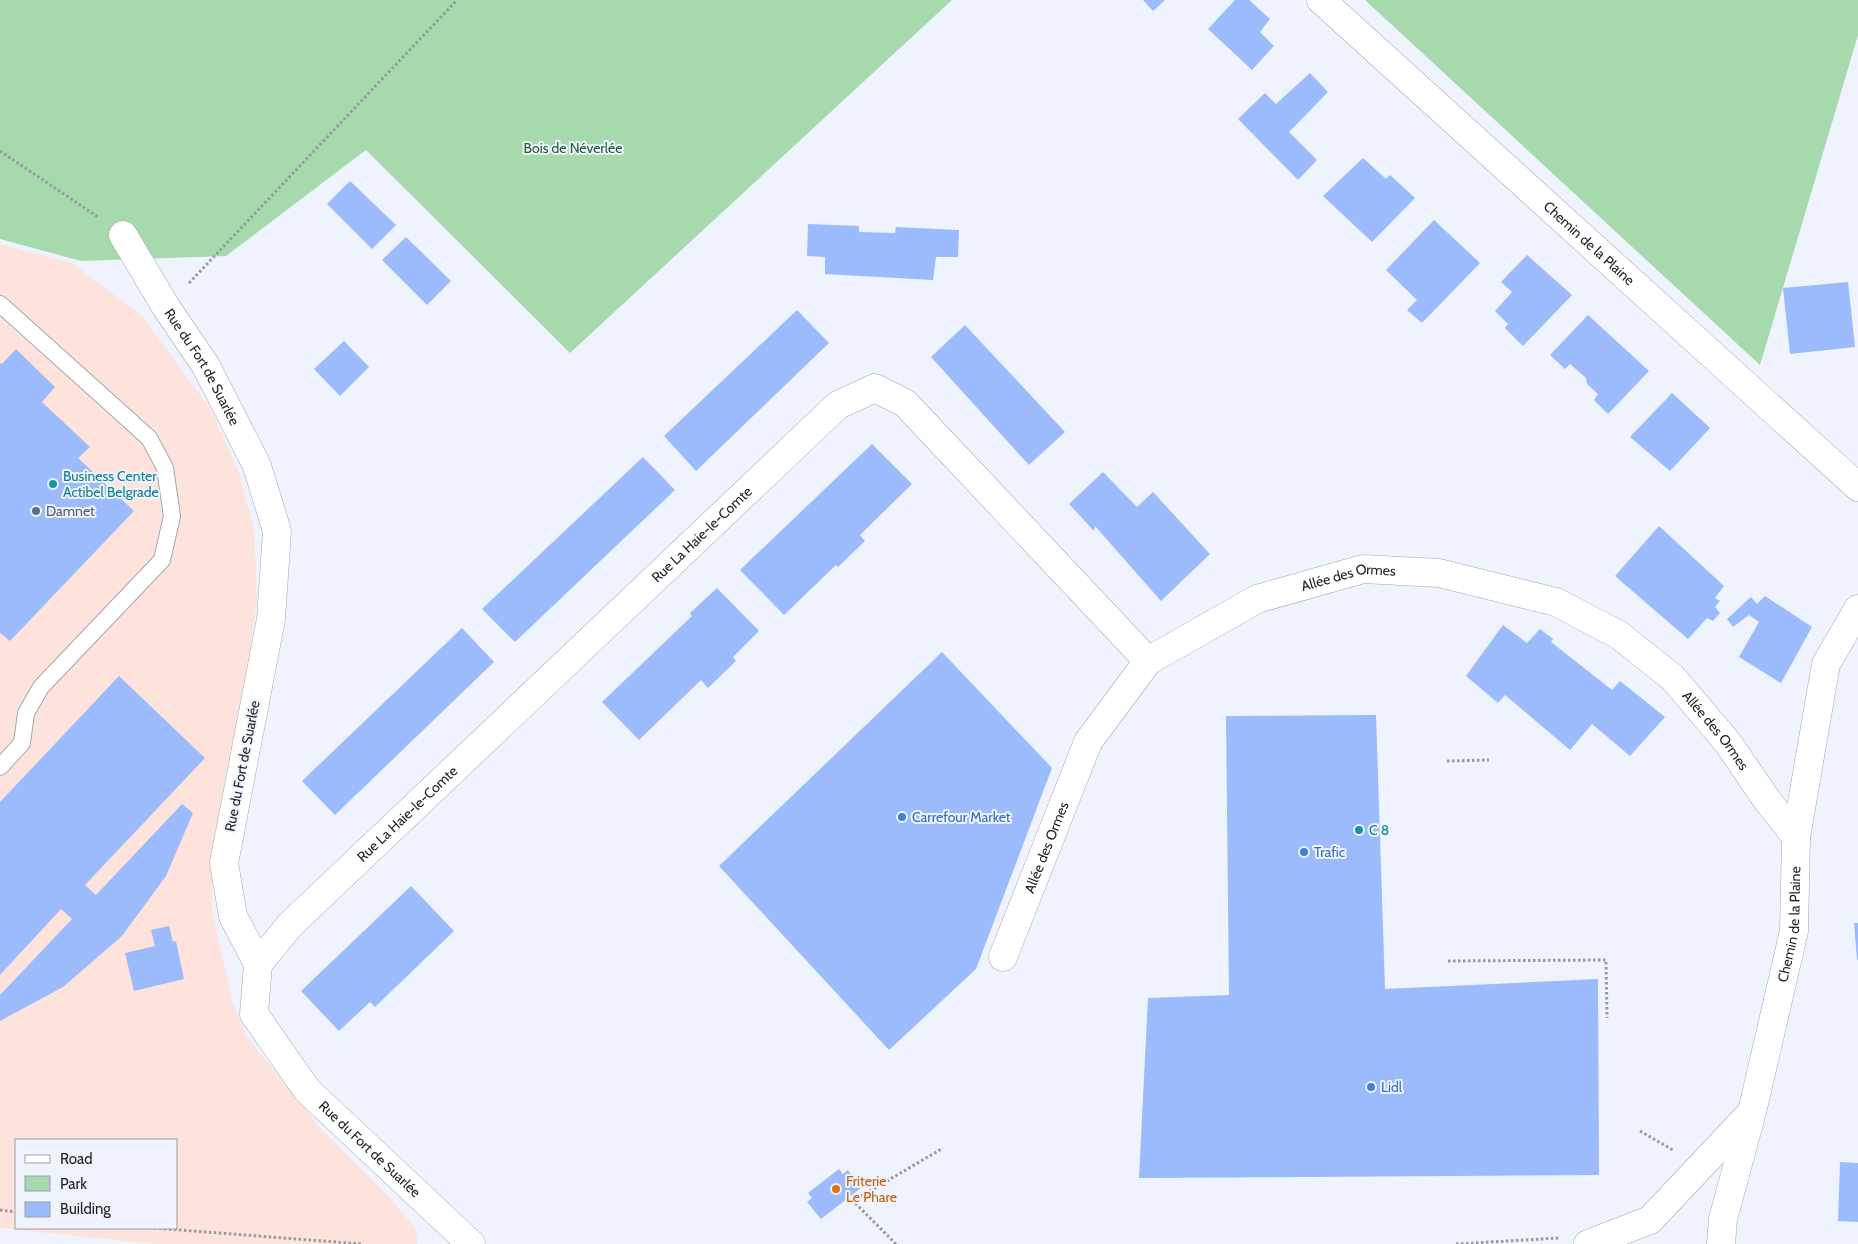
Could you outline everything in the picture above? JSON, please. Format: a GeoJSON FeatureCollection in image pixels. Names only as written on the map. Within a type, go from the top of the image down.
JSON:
{"type":"FeatureCollection","features":[{"type":"Feature","properties":{"kind":"street","name":"Chemin de la Plaine"},"geometry":{"type":"LineString","coordinates":[[1321,0],[1858,487]]}},
{"type":"Feature","properties":{"kind":"street","name":"Rue du Fort de Suarlée"},"geometry":{"type":"LineString","coordinates":[[123,235],[166,307],[206,366],[257,466],[276,531],[271,618],[224,863],[234,916],[258,964],[254,1014],[306,1090],[470,1244]]}},
{"type":"Feature","properties":{"kind":"street","name":"Rue La Haie-le-Comte"},"geometry":{"type":"LineString","coordinates":[[258,964],[291,924],[838,405],[875,388],[905,403],[1148,661]]}},
{"type":"Feature","properties":{"kind":"street","name":"Allée des Ormes"},"geometry":{"type":"LineString","coordinates":[[1003,957],[1088,742],[1148,661],[1257,599],[1363,570],[1440,573],[1556,602],[1618,635],[1673,678],[1728,743],[1767,800],[1796,837]]}},
{"type":"Feature","properties":{"kind":"street","name":"Chemin de la Plaine"},"geometry":{"type":"LineString","coordinates":[[1721,1244],[1723,1218],[1752,1112],[1794,931],[1796,837],[1826,664],[1858,609]]}},
{"type":"Feature","properties":{"kind":"street"},"geometry":{"type":"LineString","coordinates":[[1576,1241],[1650,1220],[1752,1112]]}},
{"type":"Feature","properties":{"kind":"lane"},"geometry":{"type":"LineString","coordinates":[[0,304],[149,438],[166,468],[172,516],[162,560],[41,687],[26,713],[22,744],[0,767]]}},
{"type":"Feature","properties":{"kind":"path"},"geometry":{"type":"LineString","coordinates":[[166,307],[457,0]]}},
{"type":"Feature","properties":{"kind":"path"},"geometry":{"type":"LineString","coordinates":[[0,151],[123,235]]}},
{"type":"Feature","properties":{"kind":"path"},"geometry":{"type":"LineString","coordinates":[[1447,761],[1489,760]]}},
{"type":"Feature","properties":{"kind":"path"},"geometry":{"type":"LineString","coordinates":[[1448,961],[1606,960],[1607,1018]]}},
{"type":"Feature","properties":{"kind":"path"},"geometry":{"type":"LineString","coordinates":[[896,1244],[853,1201],[943,1148]]}},
{"type":"Feature","properties":{"kind":"path"},"geometry":{"type":"LineString","coordinates":[[0,1210],[15,1212]]}},
{"type":"Feature","properties":{"kind":"path"},"geometry":{"type":"LineString","coordinates":[[167,1229],[362,1244]]}},
{"type":"Feature","properties":{"kind":"path"},"geometry":{"type":"LineString","coordinates":[[1456,1244],[1576,1241]]}},
{"type":"Feature","properties":{"kind":"shaded area"},"geometry":{"type":"Polygon","coordinates":[[[0,244],[72,263],[142,316],[211,410],[239,473],[254,529],[257,598],[239,734],[213,843],[212,912],[233,1004],[248,1038],[322,1130],[390,1198],[416,1229],[417,1244],[155,1244],[0,1228],[0,244]]]}},
{"type":"Feature","properties":{"kind":"green space","name":"Bois de Néverlée"},"geometry":{"type":"Polygon","coordinates":[[[0,0],[952,0],[570,353],[366,150],[226,256],[81,261],[0,239],[0,0]]]}},
{"type":"Feature","properties":{"kind":"green space"},"geometry":{"type":"Polygon","coordinates":[[[1365,0],[1858,0],[1858,35],[1760,365],[1365,0]]]}},
{"type":"Feature","properties":{"kind":"building"},"geometry":{"type":"Polygon","coordinates":[[[1143,0],[1165,0],[1153,11],[1143,0]]]}},
{"type":"Feature","properties":{"kind":"building"},"geometry":{"type":"Polygon","coordinates":[[[1235,0],[1249,0],[1270,19],[1260,32],[1274,46],[1252,70],[1208,29],[1235,0]]]}},
{"type":"Feature","properties":{"kind":"building"},"geometry":{"type":"Polygon","coordinates":[[[1310,73],[1328,92],[1289,132],[1317,160],[1298,180],[1238,119],[1265,93],[1276,104],[1310,73]]]}},
{"type":"Feature","properties":{"kind":"building"},"geometry":{"type":"Polygon","coordinates":[[[1363,158],[1386,179],[1390,175],[1415,198],[1372,242],[1323,196],[1363,158]]]}},
{"type":"Feature","properties":{"kind":"building"},"geometry":{"type":"Polygon","coordinates":[[[350,181],[396,225],[372,249],[327,204],[350,181]]]}},
{"type":"Feature","properties":{"kind":"building"},"geometry":{"type":"Polygon","coordinates":[[[1434,220],[1480,263],[1422,323],[1407,310],[1417,300],[1386,270],[1434,220]]]}},
{"type":"Feature","properties":{"kind":"building"},"geometry":{"type":"Polygon","coordinates":[[[808,224],[859,226],[859,232],[895,233],[896,227],[959,230],[958,257],[936,257],[933,280],[825,274],[825,257],[807,256],[808,224]]]}},
{"type":"Feature","properties":{"kind":"building"},"geometry":{"type":"Polygon","coordinates":[[[406,237],[451,281],[427,305],[382,260],[406,237]]]}},
{"type":"Feature","properties":{"kind":"building"},"geometry":{"type":"Polygon","coordinates":[[[1527,255],[1572,295],[1523,346],[1505,328],[1508,324],[1495,311],[1512,292],[1501,282],[1527,255]]]}},
{"type":"Feature","properties":{"kind":"building"},"geometry":{"type":"Polygon","coordinates":[[[1848,282],[1855,347],[1790,354],[1783,288],[1848,282]]]}},
{"type":"Feature","properties":{"kind":"building"},"geometry":{"type":"Polygon","coordinates":[[[797,310],[829,343],[696,471],[664,436],[797,310]]]}},
{"type":"Feature","properties":{"kind":"building"},"geometry":{"type":"Polygon","coordinates":[[[1588,315],[1649,371],[1608,414],[1594,400],[1598,394],[1587,384],[1586,378],[1570,364],[1565,369],[1550,355],[1588,315]]]}},
{"type":"Feature","properties":{"kind":"building"},"geometry":{"type":"Polygon","coordinates":[[[965,325],[1065,432],[1029,465],[931,357],[965,325]]]}},
{"type":"Feature","properties":{"kind":"building"},"geometry":{"type":"Polygon","coordinates":[[[344,341],[369,367],[340,396],[314,369],[344,341]]]}},
{"type":"Feature","properties":{"kind":"building","name":"Business Center Actibel Belgrade"},"geometry":{"type":"Polygon","coordinates":[[[16,349],[55,387],[42,402],[90,447],[78,458],[134,511],[10,641],[0,633],[0,363],[2,364],[16,349]]]}},
{"type":"Feature","properties":{"kind":"building"},"geometry":{"type":"Polygon","coordinates":[[[1672,393],[1710,428],[1670,471],[1630,437],[1672,393]]]}},
{"type":"Feature","properties":{"kind":"building"},"geometry":{"type":"Polygon","coordinates":[[[872,444],[912,484],[860,535],[865,541],[838,567],[836,565],[784,615],[740,570],[872,444]]]}},
{"type":"Feature","properties":{"kind":"building"},"geometry":{"type":"Polygon","coordinates":[[[643,457],[675,490],[515,642],[482,609],[643,457]]]}},
{"type":"Feature","properties":{"kind":"building"},"geometry":{"type":"Polygon","coordinates":[[[1103,472],[1137,507],[1153,492],[1210,554],[1161,601],[1095,526],[1094,531],[1069,504],[1103,472]]]}},
{"type":"Feature","properties":{"kind":"building"},"geometry":{"type":"Polygon","coordinates":[[[1659,526],[1724,586],[1715,598],[1720,601],[1715,607],[1720,613],[1713,621],[1707,618],[1688,639],[1615,576],[1659,526]]]}},
{"type":"Feature","properties":{"kind":"building"},"geometry":{"type":"Polygon","coordinates":[[[717,588],[759,631],[733,657],[736,661],[708,688],[701,680],[639,740],[602,702],[692,616],[690,613],[717,588]]]}},
{"type":"Feature","properties":{"kind":"building"},"geometry":{"type":"Polygon","coordinates":[[[1765,596],[1812,627],[1781,683],[1739,657],[1759,622],[1749,615],[1733,627],[1727,619],[1751,597],[1757,604],[1765,596]]]}},
{"type":"Feature","properties":{"kind":"building"},"geometry":{"type":"Polygon","coordinates":[[[1503,625],[1527,643],[1540,629],[1553,639],[1551,642],[1612,690],[1620,681],[1665,717],[1630,756],[1592,724],[1570,750],[1505,695],[1498,703],[1466,676],[1503,625]]]}},
{"type":"Feature","properties":{"kind":"building"},"geometry":{"type":"Polygon","coordinates":[[[462,628],[494,662],[335,815],[302,781],[462,628]]]}},
{"type":"Feature","properties":{"kind":"building","name":"Carrefour Market"},"geometry":{"type":"Polygon","coordinates":[[[942,652],[1052,768],[976,969],[889,1050],[719,866],[942,652]]]}},
{"type":"Feature","properties":{"kind":"building"},"geometry":{"type":"Polygon","coordinates":[[[119,676],[205,758],[85,885],[96,895],[182,804],[193,813],[166,876],[122,936],[63,987],[0,1021],[0,995],[72,919],[61,909],[0,975],[0,802],[119,676]]]}},
{"type":"Feature","properties":{"kind":"building","name":"Lidl"},"geometry":{"type":"Polygon","coordinates":[[[1376,715],[1385,989],[1598,979],[1599,1175],[1139,1178],[1148,998],[1229,995],[1226,716],[1376,715]]]}},
{"type":"Feature","properties":{"kind":"building"},"geometry":{"type":"Polygon","coordinates":[[[411,886],[454,931],[375,1007],[370,1002],[339,1031],[301,991],[411,886]]]}},
{"type":"Feature","properties":{"kind":"building"},"geometry":{"type":"Polygon","coordinates":[[[1854,923],[1858,923],[1858,960],[1857,960],[1854,923]]]}},
{"type":"Feature","properties":{"kind":"building"},"geometry":{"type":"Polygon","coordinates":[[[169,926],[173,942],[176,941],[184,979],[134,991],[125,953],[155,946],[151,930],[169,926]]]}},
{"type":"Feature","properties":{"kind":"building"},"geometry":{"type":"Polygon","coordinates":[[[1840,1162],[1858,1163],[1858,1222],[1838,1221],[1840,1162]]]}},
{"type":"Feature","properties":{"kind":"building"},"geometry":{"type":"Polygon","coordinates":[[[839,1169],[843,1174],[848,1170],[861,1188],[821,1219],[807,1202],[812,1198],[808,1193],[839,1169]]]}},
{"type":"Feature","properties":{"kind":"place","name":"Business Center Actibel Belgrade"},"geometry":{"type":"Point","coordinates":[53,484]}},
{"type":"Feature","properties":{"kind":"place","name":"Damnet"},"geometry":{"type":"Point","coordinates":[36,511]}},
{"type":"Feature","properties":{"kind":"place","name":"Carrefour Market"},"geometry":{"type":"Point","coordinates":[902,817]}},
{"type":"Feature","properties":{"kind":"place","name":"C 8"},"geometry":{"type":"Point","coordinates":[1359,830]}},
{"type":"Feature","properties":{"kind":"place","name":"Trafic"},"geometry":{"type":"Point","coordinates":[1304,852]}},
{"type":"Feature","properties":{"kind":"place","name":"Lidl"},"geometry":{"type":"Point","coordinates":[1371,1087]}},
{"type":"Feature","properties":{"kind":"place","name":"Friterie Le Phare"},"geometry":{"type":"Point","coordinates":[836,1189]}}]}
